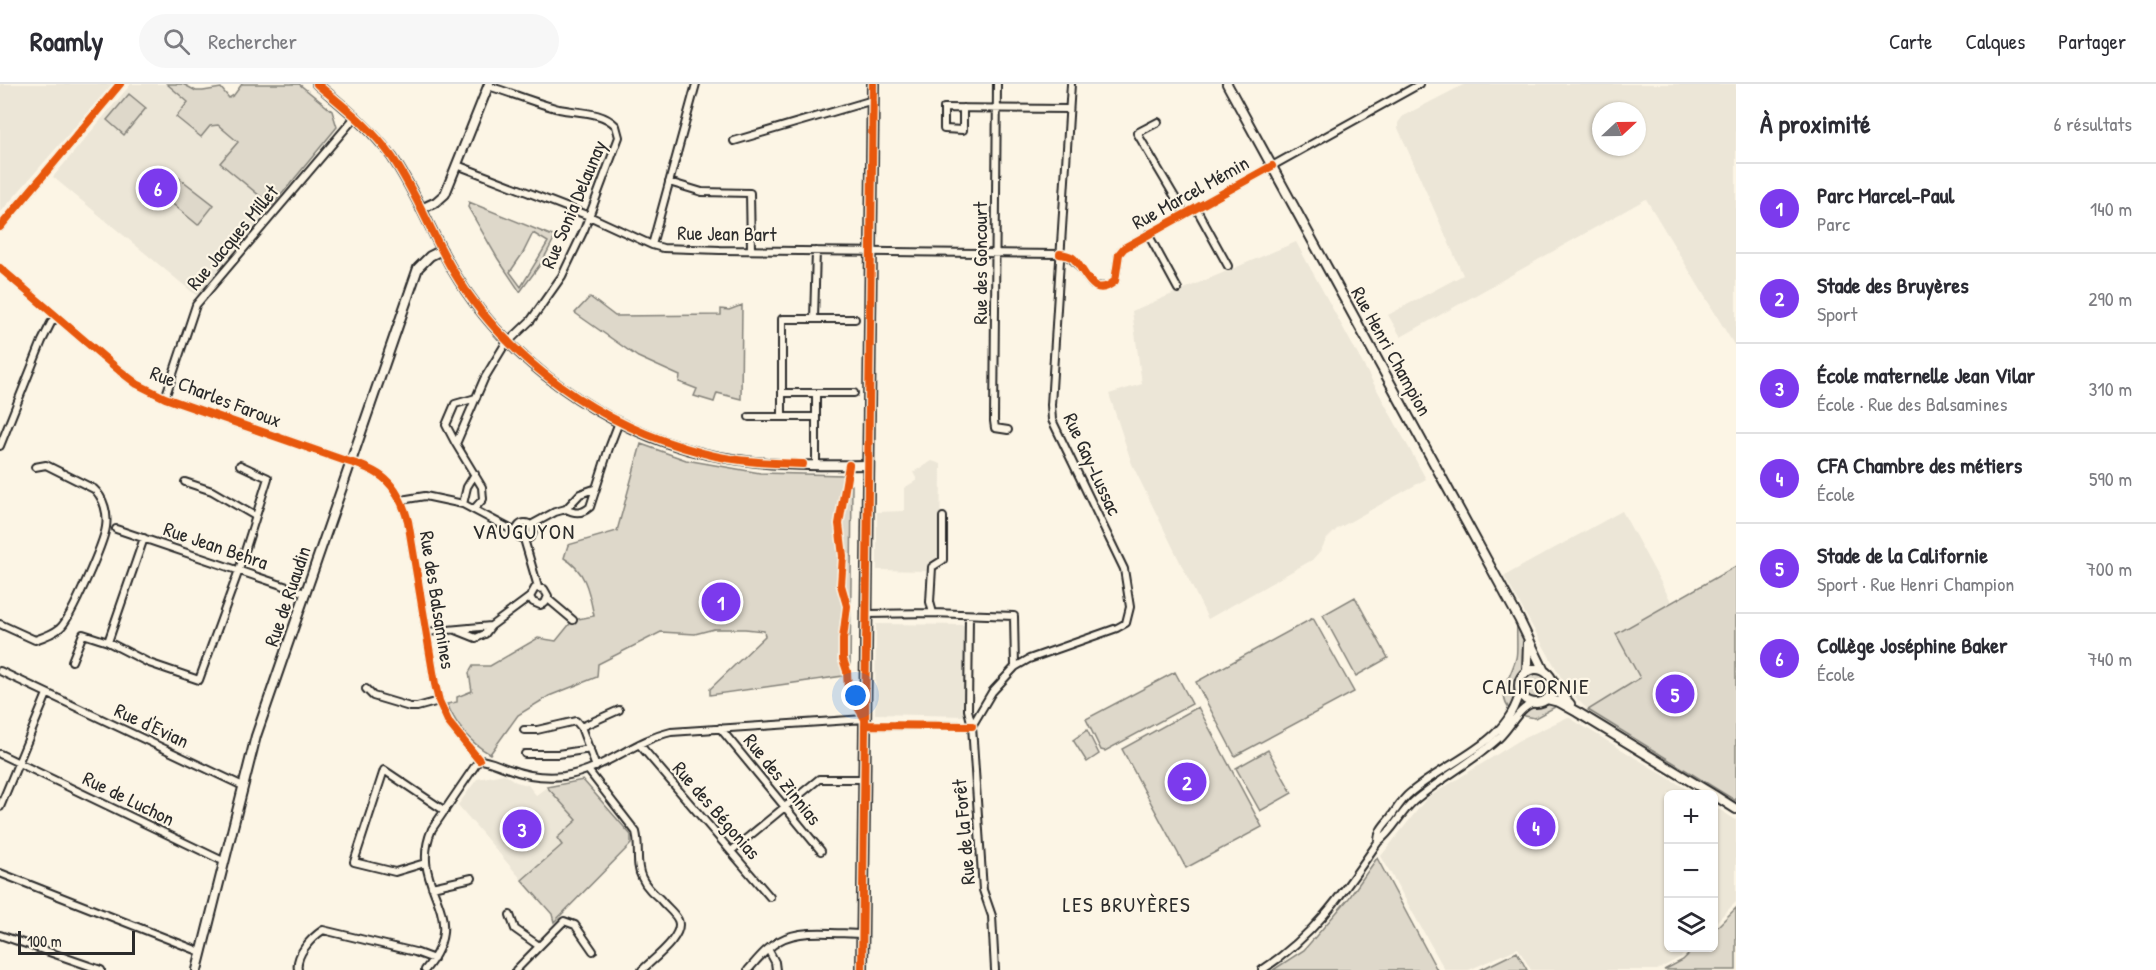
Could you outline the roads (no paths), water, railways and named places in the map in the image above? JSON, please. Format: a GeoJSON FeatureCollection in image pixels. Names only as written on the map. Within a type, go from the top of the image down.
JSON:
{"type":"FeatureCollection","features":[{"type":"Feature","properties":{"kind":"main road"},"geometry":{"type":"LineString","coordinates":[[862,970],[873,84]]}},
{"type":"Feature","properties":{"kind":"street"},"geometry":{"type":"LineString","coordinates":[[0,227],[120,84]]}},
{"type":"Feature","properties":{"kind":"street"},"geometry":{"type":"LineString","coordinates":[[317,84],[356,117],[393,158],[463,286],[496,329],[564,388],[619,422],[661,441],[705,454],[765,463],[869,465]]}},
{"type":"Feature","properties":{"kind":"street"},"geometry":{"type":"LineString","coordinates":[[652,245],[696,84]]}},
{"type":"Feature","properties":{"kind":"street","name":"Rue des Goncourt"},"geometry":{"type":"LineString","coordinates":[[997,84],[994,421],[995,429],[1008,430]]}},
{"type":"Feature","properties":{"kind":"street","name":"Rue Gay-Lussac"},"geometry":{"type":"LineString","coordinates":[[972,726],[992,692],[1015,667],[1117,628],[1126,623],[1130,606],[1124,568],[1052,420],[1051,405],[1071,84]]}},
{"type":"Feature","properties":{"kind":"street","name":"Rue Henri Champion"},"geometry":{"type":"LineString","coordinates":[[1227,84],[1527,635],[1544,671]]}},
{"type":"Feature","properties":{"kind":"street","name":"Rue Marcel Mémin"},"geometry":{"type":"LineString","coordinates":[[1060,254],[1075,260],[1093,285],[1106,286],[1115,280],[1119,254],[1124,248],[1419,84]]}},
{"type":"Feature","properties":{"kind":"street"},"geometry":{"type":"LineString","coordinates":[[421,209],[436,202],[445,194],[489,85]]}},
{"type":"Feature","properties":{"kind":"street","name":"Rue Sonia Delaunay"},"geometry":{"type":"LineString","coordinates":[[456,444],[484,379],[509,341],[531,320],[562,276],[589,216],[618,142],[619,133],[616,126],[598,116],[559,108],[489,85]]}},
{"type":"Feature","properties":{"kind":"street"},"geometry":{"type":"LineString","coordinates":[[734,141],[873,100]]}},
{"type":"Feature","properties":{"kind":"street"},"geometry":{"type":"LineString","coordinates":[[963,108],[963,130],[944,129],[944,108],[963,108],[997,108],[1068,109]]}},
{"type":"Feature","properties":{"kind":"street","name":"Rue Jacques Millet"},"geometry":{"type":"LineString","coordinates":[[165,398],[196,305],[356,117]]}},
{"type":"Feature","properties":{"kind":"street"},"geometry":{"type":"LineString","coordinates":[[1158,122],[1137,133],[1185,214]]}},
{"type":"Feature","properties":{"kind":"street","name":"Rue Jean Bart"},"geometry":{"type":"LineString","coordinates":[[457,165],[589,216],[652,245],[674,248],[751,250],[1060,254]]}},
{"type":"Feature","properties":{"kind":"street"},"geometry":{"type":"LineString","coordinates":[[669,182],[702,192],[750,193],[751,250]]}},
{"type":"Feature","properties":{"kind":"street"},"geometry":{"type":"LineString","coordinates":[[1196,208],[1228,266]]}},
{"type":"Feature","properties":{"kind":"street"},"geometry":{"type":"LineString","coordinates":[[1148,234],[1178,289]]}},
{"type":"Feature","properties":{"kind":"street","name":"Rue de Ruaudin"},"geometry":{"type":"LineString","coordinates":[[196,970],[256,736],[418,268],[430,255],[442,250]]}},
{"type":"Feature","properties":{"kind":"street"},"geometry":{"type":"LineString","coordinates":[[814,319],[816,251]]}},
{"type":"Feature","properties":{"kind":"street","name":"Rue Charles Faroux"},"geometry":{"type":"LineString","coordinates":[[0,268],[137,384],[165,398],[350,462]]}},
{"type":"Feature","properties":{"kind":"street"},"geometry":{"type":"LineString","coordinates":[[0,446],[42,341],[51,323],[57,317]]}},
{"type":"Feature","properties":{"kind":"street"},"geometry":{"type":"LineString","coordinates":[[782,417],[783,319],[855,319]]}},
{"type":"Feature","properties":{"kind":"street"},"geometry":{"type":"LineString","coordinates":[[782,393],[854,393]]}},
{"type":"Feature","properties":{"kind":"street"},"geometry":{"type":"LineString","coordinates":[[816,393],[816,464]]}},
{"type":"Feature","properties":{"kind":"street"},"geometry":{"type":"LineString","coordinates":[[474,509],[483,499],[484,493],[446,425],[455,404],[476,398]]}},
{"type":"Feature","properties":{"kind":"street"},"geometry":{"type":"LineString","coordinates":[[749,417],[816,417]]}},
{"type":"Feature","properties":{"kind":"street"},"geometry":{"type":"LineString","coordinates":[[566,509],[572,513],[590,507],[594,489],[619,422]]}},
{"type":"Feature","properties":{"kind":"street","name":"Rue des Balsamines"},"geometry":{"type":"LineString","coordinates":[[350,462],[365,465],[383,477],[401,500],[408,521],[439,701],[449,723],[478,760]]}},
{"type":"Feature","properties":{"kind":"street"},"geometry":{"type":"LineString","coordinates":[[0,624],[35,640],[60,628],[77,601],[106,528],[104,502],[100,494],[46,465],[34,467]]}},
{"type":"Feature","properties":{"kind":"street"},"geometry":{"type":"LineString","coordinates":[[72,661],[83,634],[108,642],[149,663],[199,680],[239,570],[268,478],[240,465]]}},
{"type":"Feature","properties":{"kind":"street"},"geometry":{"type":"LineString","coordinates":[[463,504],[467,487],[475,474]]}},
{"type":"Feature","properties":{"kind":"street"},"geometry":{"type":"LineString","coordinates":[[185,482],[212,491],[255,516]]}},
{"type":"Feature","properties":{"kind":"street"},"geometry":{"type":"LineString","coordinates":[[516,532],[517,526],[522,523],[531,525],[555,512],[566,509],[580,494],[594,489]]}},
{"type":"Feature","properties":{"kind":"street"},"geometry":{"type":"LineString","coordinates":[[401,500],[425,496],[463,504],[516,532],[524,539],[529,538],[532,534],[531,525]]}},
{"type":"Feature","properties":{"kind":"street"},"geometry":{"type":"LineString","coordinates":[[933,613],[930,602],[932,567],[943,560],[943,517]]}},
{"type":"Feature","properties":{"kind":"street","name":"Rue Jean Behra"},"geometry":{"type":"LineString","coordinates":[[116,529],[306,593]]}},
{"type":"Feature","properties":{"kind":"street"},"geometry":{"type":"LineString","coordinates":[[108,642],[144,538]]}},
{"type":"Feature","properties":{"kind":"street"},"geometry":{"type":"LineString","coordinates":[[524,539],[538,588]]}},
{"type":"Feature","properties":{"kind":"street"},"geometry":{"type":"LineString","coordinates":[[426,632],[456,630],[476,638],[485,634],[491,626],[530,597],[533,590],[538,588],[546,591],[548,599],[573,620]]}},
{"type":"Feature","properties":{"kind":"street"},"geometry":{"type":"LineString","coordinates":[[530,597],[533,602],[540,605],[548,599]]}},
{"type":"Feature","properties":{"kind":"street"},"geometry":{"type":"LineString","coordinates":[[867,615],[933,613],[1014,616],[1015,667]]}},
{"type":"Feature","properties":{"kind":"street","name":"Rue de la Forêt"},"geometry":{"type":"LineString","coordinates":[[969,615],[968,710],[972,726],[983,890],[992,916],[995,970]]}},
{"type":"Feature","properties":{"kind":"street","name":"Rue Henri Champion"},"geometry":{"type":"LineString","coordinates":[[1527,635],[1527,671]]}},
{"type":"Feature","properties":{"kind":"street"},"geometry":{"type":"LineString","coordinates":[[1378,842],[1378,833],[1409,793],[1471,753],[1496,733],[1509,716],[1520,690],[1520,680],[1527,671],[1536,669],[1544,671],[1577,712]]}},
{"type":"Feature","properties":{"kind":"street","name":"Rue d'Evian"},"geometry":{"type":"LineString","coordinates":[[0,671],[243,786]]}},
{"type":"Feature","properties":{"kind":"street"},"geometry":{"type":"LineString","coordinates":[[1547,699],[1553,685]]}},
{"type":"Feature","properties":{"kind":"street"},"geometry":{"type":"LineString","coordinates":[[366,689],[373,696],[410,707],[439,701]]}},
{"type":"Feature","properties":{"kind":"street"},"geometry":{"type":"LineString","coordinates":[[1520,690],[1525,699],[1534,703]]}},
{"type":"Feature","properties":{"kind":"street"},"geometry":{"type":"LineString","coordinates":[[0,807],[47,694]]}},
{"type":"Feature","properties":{"kind":"street"},"geometry":{"type":"LineString","coordinates":[[1262,970],[1290,950],[1321,921],[1378,842],[1386,837],[1413,801],[1487,749],[1503,735],[1529,704],[1547,699],[1559,702],[1705,790]]}},
{"type":"Feature","properties":{"kind":"street"},"geometry":{"type":"LineString","coordinates":[[581,727],[619,710]]}},
{"type":"Feature","properties":{"kind":"street"},"geometry":{"type":"LineString","coordinates":[[524,730],[537,730],[576,721],[581,727],[596,767]]}},
{"type":"Feature","properties":{"kind":"street"},"geometry":{"type":"LineString","coordinates":[[425,970],[434,959],[442,941],[444,926],[441,908],[425,863],[427,840],[478,760],[485,760],[533,776],[565,776],[596,767],[653,737],[671,732],[865,722],[972,726]]}},
{"type":"Feature","properties":{"kind":"street","name":"Rue des Zinnias"},"geometry":{"type":"LineString","coordinates":[[720,728],[821,851]]}},
{"type":"Feature","properties":{"kind":"street","name":"Rue des Bégonias"},"geometry":{"type":"LineString","coordinates":[[639,744],[770,897]]}},
{"type":"Feature","properties":{"kind":"street"},"geometry":{"type":"LineString","coordinates":[[525,754],[558,754],[590,749]]}},
{"type":"Feature","properties":{"kind":"street","name":"Rue de Luchon"},"geometry":{"type":"LineString","coordinates":[[0,754],[225,862]]}},
{"type":"Feature","properties":{"kind":"street"},"geometry":{"type":"LineString","coordinates":[[425,863],[395,872],[354,862],[384,770],[445,810]]}},
{"type":"Feature","properties":{"kind":"street"},"geometry":{"type":"LineString","coordinates":[[588,770],[636,832],[641,877],[677,918],[680,927],[677,936],[642,970]]}},
{"type":"Feature","properties":{"kind":"street"},"geometry":{"type":"LineString","coordinates":[[731,851],[819,779],[864,779]]}},
{"type":"Feature","properties":{"kind":"street"},"geometry":{"type":"LineString","coordinates":[[1718,798],[1736,808]]}},
{"type":"Feature","properties":{"kind":"street"},"geometry":{"type":"LineString","coordinates":[[0,873],[201,952]]}},
{"type":"Feature","properties":{"kind":"street"},"geometry":{"type":"LineString","coordinates":[[432,887],[472,878]]}},
{"type":"Feature","properties":{"kind":"street"},"geometry":{"type":"LineString","coordinates":[[510,915],[515,929],[539,946]]}},
{"type":"Feature","properties":{"kind":"street"},"geometry":{"type":"LineString","coordinates":[[516,970],[564,921],[575,925],[593,951]]}},
{"type":"Feature","properties":{"kind":"street"},"geometry":{"type":"LineString","coordinates":[[298,970],[297,960],[302,952],[315,935],[323,930],[415,952],[434,959]]}},
{"type":"Feature","properties":{"kind":"street"},"geometry":{"type":"LineString","coordinates":[[748,970],[768,949],[786,938],[798,935],[862,934]]}},
{"type":"Feature","properties":{"kind":"street"},"geometry":{"type":"LineString","coordinates":[[0,935],[101,970]]}},
{"type":"Feature","properties":{"kind":"street"},"geometry":{"type":"LineString","coordinates":[[768,949],[775,962],[776,970]]}},
{"type":"Feature","properties":{"kind":"place","name":"Collège Joséphine Baker"},"geometry":{"type":"Point","coordinates":[158,188]}},
{"type":"Feature","properties":{"kind":"place","name":"Parc Marcel-Paul"},"geometry":{"type":"Point","coordinates":[721,602]}},
{"type":"Feature","properties":{"kind":"place","name":"Stade de la Californie"},"geometry":{"type":"Point","coordinates":[1675,694]}},
{"type":"Feature","properties":{"kind":"place","name":"Stade des Bruyères"},"geometry":{"type":"Point","coordinates":[1187,782]}},
{"type":"Feature","properties":{"kind":"place","name":"CFA Chambre des métiers"},"geometry":{"type":"Point","coordinates":[1536,827]}},
{"type":"Feature","properties":{"kind":"place","name":"École maternelle Jean Vilar"},"geometry":{"type":"Point","coordinates":[522,829]}},
{"type":"Feature","properties":{"kind":"district","name":"VAUGUYON"},"geometry":{"type":"Point","coordinates":[524,531]}},
{"type":"Feature","properties":{"kind":"district","name":"CALIFORNIE"},"geometry":{"type":"Point","coordinates":[1536,686]}},
{"type":"Feature","properties":{"kind":"district","name":"LES BRUYÈRES"},"geometry":{"type":"Point","coordinates":[1127,904]}}]}
